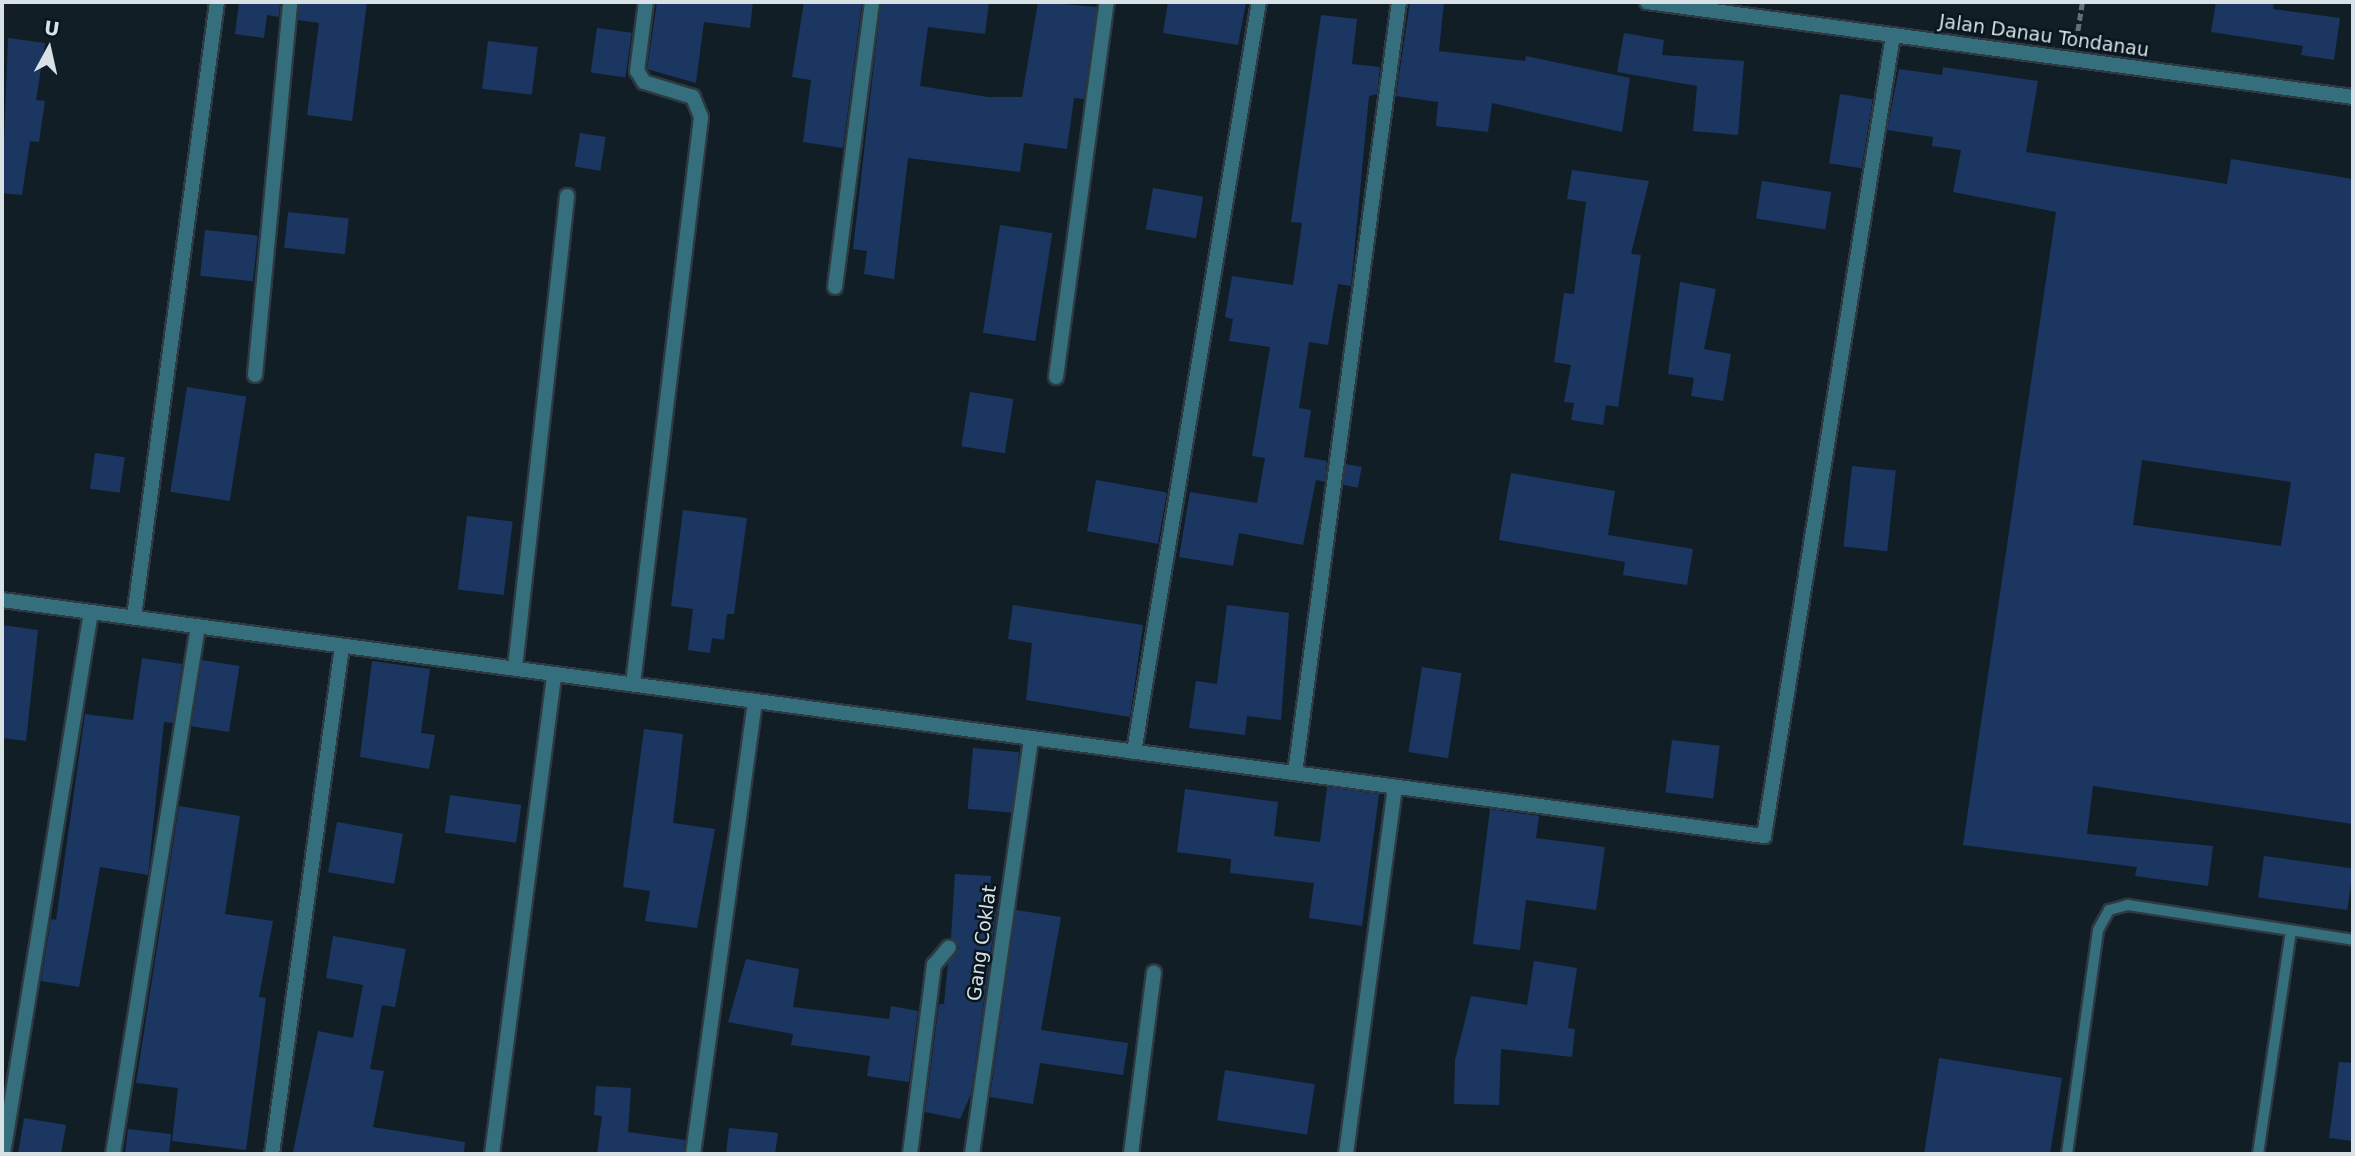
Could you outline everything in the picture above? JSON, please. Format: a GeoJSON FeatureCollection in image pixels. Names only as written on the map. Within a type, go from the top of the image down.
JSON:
{"type":"FeatureCollection","features":[{"type":"Feature","properties":{"kind":"street"},"geometry":{"type":"LineString","coordinates":[[134,617],[217,2]]}},
{"type":"Feature","properties":{"kind":"street"},"geometry":{"type":"LineString","coordinates":[[255,375],[290,2]]}},
{"type":"Feature","properties":{"kind":"street"},"geometry":{"type":"LineString","coordinates":[[633,684],[701,117],[693,97],[644,82],[637,71],[646,2]]}},
{"type":"Feature","properties":{"kind":"street"},"geometry":{"type":"LineString","coordinates":[[835,288],[872,2]]}},
{"type":"Feature","properties":{"kind":"street"},"geometry":{"type":"LineString","coordinates":[[1056,377],[1107,2]]}},
{"type":"Feature","properties":{"kind":"street"},"geometry":{"type":"LineString","coordinates":[[1135,752],[1259,2]]}},
{"type":"Feature","properties":{"kind":"street"},"geometry":{"type":"LineString","coordinates":[[1295,773],[1399,2]]}},
{"type":"Feature","properties":{"kind":"street","name":"Jalan Danau Tondanau"},"geometry":{"type":"LineString","coordinates":[[1647,2],[2353,97]]}},
{"type":"Feature","properties":{"kind":"street"},"geometry":{"type":"LineString","coordinates":[[2,600],[1764,836],[1893,35]]}},
{"type":"Feature","properties":{"kind":"street"},"geometry":{"type":"LineString","coordinates":[[516,668],[567,195]]}},
{"type":"Feature","properties":{"kind":"street"},"geometry":{"type":"LineString","coordinates":[[3,1154],[91,612]]}},
{"type":"Feature","properties":{"kind":"street"},"geometry":{"type":"LineString","coordinates":[[113,1154],[198,626]]}},
{"type":"Feature","properties":{"kind":"street"},"geometry":{"type":"LineString","coordinates":[[272,1154],[342,646]]}},
{"type":"Feature","properties":{"kind":"street"},"geometry":{"type":"LineString","coordinates":[[492,1154],[554,674]]}},
{"type":"Feature","properties":{"kind":"street"},"geometry":{"type":"LineString","coordinates":[[692,1154],[754,701]]}},
{"type":"Feature","properties":{"kind":"street","name":"Gang Coklat"},"geometry":{"type":"LineString","coordinates":[[972,1154],[1031,738]]}},
{"type":"Feature","properties":{"kind":"street"},"geometry":{"type":"LineString","coordinates":[[1346,1154],[1395,787]]}},
{"type":"Feature","properties":{"kind":"street"},"geometry":{"type":"LineString","coordinates":[[910,1154],[934,965],[949,947]]}},
{"type":"Feature","properties":{"kind":"street"},"geometry":{"type":"LineString","coordinates":[[1131,1154],[1154,972]]}},
{"type":"Feature","properties":{"kind":"lane"},"geometry":{"type":"LineString","coordinates":[[2067,1154],[2098,930],[2109,910],[2128,905],[2353,940]]}},
{"type":"Feature","properties":{"kind":"lane"},"geometry":{"type":"LineString","coordinates":[[2258,1154],[2291,931]]}},
{"type":"Feature","properties":{"kind":"path"},"geometry":{"type":"LineString","coordinates":[[2074,59],[2082,2]]}},
{"type":"Feature","properties":{"kind":"building"},"geometry":{"type":"Polygon","coordinates":[[[239,2],[280,2],[279,17],[267,15],[264,38],[235,34],[239,2]]]}},
{"type":"Feature","properties":{"kind":"building"},"geometry":{"type":"Polygon","coordinates":[[[299,2],[367,2],[352,121],[307,115],[319,23],[298,20],[299,2]]]}},
{"type":"Feature","properties":{"kind":"building"},"geometry":{"type":"Polygon","coordinates":[[[657,2],[753,2],[750,28],[704,22],[696,83],[647,69],[657,2]]]}},
{"type":"Feature","properties":{"kind":"building"},"geometry":{"type":"Polygon","coordinates":[[[804,2],[862,2],[843,148],[803,142],[811,80],[792,77],[804,2]]]}},
{"type":"Feature","properties":{"kind":"building"},"geometry":{"type":"Polygon","coordinates":[[[881,2],[989,2],[985,34],[928,27],[920,86],[988,97],[1022,97],[1038,2],[1097,7],[1084,99],[1074,98],[1067,149],[1024,143],[1020,172],[908,158],[894,279],[864,274],[867,251],[853,249],[881,2]]]}},
{"type":"Feature","properties":{"kind":"building"},"geometry":{"type":"Polygon","coordinates":[[[1168,2],[1246,2],[1238,45],[1163,33],[1168,2]]]}},
{"type":"Feature","properties":{"kind":"building"},"geometry":{"type":"Polygon","coordinates":[[[1410,2],[1444,2],[1439,51],[1525,61],[1526,56],[1630,78],[1622,132],[1492,103],[1488,132],[1436,126],[1438,102],[1396,96],[1410,2]]]}},
{"type":"Feature","properties":{"kind":"building"},"geometry":{"type":"Polygon","coordinates":[[[2216,2],[2274,2],[2273,9],[2340,18],[2334,60],[2301,55],[2303,46],[2211,32],[2216,2]]]}},
{"type":"Feature","properties":{"kind":"building"},"geometry":{"type":"Polygon","coordinates":[[[1321,15],[1357,19],[1352,64],[1380,67],[1377,94],[1369,96],[1351,286],[1338,284],[1328,345],[1309,342],[1299,408],[1311,410],[1304,457],[1327,461],[1325,482],[1316,480],[1303,545],[1239,533],[1233,566],[1179,557],[1190,492],[1257,503],[1265,458],[1252,456],[1270,347],[1229,341],[1233,319],[1225,317],[1232,276],[1293,285],[1302,223],[1291,222],[1321,15]]]}},
{"type":"Feature","properties":{"kind":"building"},"geometry":{"type":"Polygon","coordinates":[[[597,28],[632,33],[625,77],[591,73],[597,28]]]}},
{"type":"Feature","properties":{"kind":"building"},"geometry":{"type":"Polygon","coordinates":[[[1624,33],[1664,40],[1662,55],[1744,61],[1738,135],[1693,131],[1697,86],[1617,72],[1624,33]]]}},
{"type":"Feature","properties":{"kind":"building"},"geometry":{"type":"Polygon","coordinates":[[[8,38],[45,43],[36,100],[45,101],[39,142],[30,141],[22,195],[2,193],[8,38]]]}},
{"type":"Feature","properties":{"kind":"building"},"geometry":{"type":"Polygon","coordinates":[[[488,41],[538,47],[532,95],[482,89],[488,41]]]}},
{"type":"Feature","properties":{"kind":"building"},"geometry":{"type":"Polygon","coordinates":[[[1943,67],[2038,81],[2026,152],[2227,184],[2231,159],[2353,179],[2353,824],[2093,786],[2087,834],[2213,846],[2208,886],[2135,876],[2137,867],[1963,845],[2056,212],[1953,192],[1961,150],[1932,146],[1933,137],[1887,130],[1899,69],[1942,75],[1943,67]],[[2142,460],[2133,525],[2281,546],[2291,482],[2142,460]]]}},
{"type":"Feature","properties":{"kind":"building"},"geometry":{"type":"Polygon","coordinates":[[[1840,94],[1873,99],[1862,168],[1829,163],[1840,94]]]}},
{"type":"Feature","properties":{"kind":"building"},"geometry":{"type":"Polygon","coordinates":[[[580,133],[606,137],[600,171],[575,167],[580,133]]]}},
{"type":"Feature","properties":{"kind":"building"},"geometry":{"type":"Polygon","coordinates":[[[1572,170],[1649,181],[1631,254],[1641,255],[1618,407],[1606,405],[1603,425],[1571,420],[1574,403],[1564,402],[1571,365],[1554,362],[1564,293],[1574,294],[1586,202],[1567,199],[1572,170]]]}},
{"type":"Feature","properties":{"kind":"building"},"geometry":{"type":"Polygon","coordinates":[[[1762,181],[1831,192],[1825,229],[1756,219],[1762,181]]]}},
{"type":"Feature","properties":{"kind":"building"},"geometry":{"type":"Polygon","coordinates":[[[1153,188],[1203,197],[1196,238],[1146,229],[1153,188]]]}},
{"type":"Feature","properties":{"kind":"building"},"geometry":{"type":"Polygon","coordinates":[[[288,212],[349,218],[345,254],[284,248],[288,212]]]}},
{"type":"Feature","properties":{"kind":"building"},"geometry":{"type":"Polygon","coordinates":[[[1000,225],[1052,233],[1035,341],[983,333],[1000,225]]]}},
{"type":"Feature","properties":{"kind":"building"},"geometry":{"type":"Polygon","coordinates":[[[205,230],[258,236],[253,281],[200,276],[205,230]]]}},
{"type":"Feature","properties":{"kind":"building"},"geometry":{"type":"Polygon","coordinates":[[[1680,282],[1716,289],[1704,349],[1731,354],[1723,401],[1691,396],[1694,378],[1668,374],[1680,282]]]}},
{"type":"Feature","properties":{"kind":"building"},"geometry":{"type":"Polygon","coordinates":[[[187,387],[246,396],[230,501],[170,492],[187,387]]]}},
{"type":"Feature","properties":{"kind":"building"},"geometry":{"type":"Polygon","coordinates":[[[970,392],[1013,399],[1005,453],[961,446],[970,392]]]}},
{"type":"Feature","properties":{"kind":"building"},"geometry":{"type":"Polygon","coordinates":[[[95,453],[125,457],[120,493],[90,489],[95,453]]]}},
{"type":"Feature","properties":{"kind":"building"},"geometry":{"type":"Polygon","coordinates":[[[1346,464],[1362,467],[1358,488],[1342,485],[1346,464]]]}},
{"type":"Feature","properties":{"kind":"building"},"geometry":{"type":"Polygon","coordinates":[[[1852,466],[1896,471],[1887,551],[1844,547],[1852,466]]]}},
{"type":"Feature","properties":{"kind":"building"},"geometry":{"type":"Polygon","coordinates":[[[1511,473],[1615,491],[1608,535],[1693,549],[1687,585],[1623,575],[1625,562],[1499,540],[1511,473]]]}},
{"type":"Feature","properties":{"kind":"building"},"geometry":{"type":"Polygon","coordinates":[[[1096,480],[1167,493],[1158,544],[1087,531],[1096,480]]]}},
{"type":"Feature","properties":{"kind":"building"},"geometry":{"type":"Polygon","coordinates":[[[683,510],[747,518],[734,614],[727,614],[724,640],[712,638],[710,653],[688,650],[693,609],[671,606],[683,510]]]}},
{"type":"Feature","properties":{"kind":"building"},"geometry":{"type":"Polygon","coordinates":[[[467,516],[513,522],[504,595],[458,589],[467,516]]]}},
{"type":"Feature","properties":{"kind":"building"},"geometry":{"type":"Polygon","coordinates":[[[1013,605],[1143,625],[1130,717],[1026,700],[1032,643],[1008,639],[1013,605]]]}},
{"type":"Feature","properties":{"kind":"building"},"geometry":{"type":"Polygon","coordinates":[[[1227,605],[1289,613],[1281,720],[1247,716],[1245,735],[1189,728],[1196,681],[1217,684],[1227,605]]]}},
{"type":"Feature","properties":{"kind":"building"},"geometry":{"type":"Polygon","coordinates":[[[2,625],[38,630],[26,741],[2,738],[2,625]]]}},
{"type":"Feature","properties":{"kind":"building"},"geometry":{"type":"Polygon","coordinates":[[[142,658],[182,664],[173,723],[164,722],[148,875],[100,867],[79,987],[41,981],[51,919],[56,920],[85,714],[133,720],[142,658]]]}},
{"type":"Feature","properties":{"kind":"building"},"geometry":{"type":"Polygon","coordinates":[[[202,660],[240,666],[229,732],[192,726],[202,660]]]}},
{"type":"Feature","properties":{"kind":"building"},"geometry":{"type":"Polygon","coordinates":[[[372,661],[430,669],[421,733],[435,735],[429,769],[360,757],[372,661]]]}},
{"type":"Feature","properties":{"kind":"building"},"geometry":{"type":"Polygon","coordinates":[[[1422,667],[1462,673],[1448,758],[1409,752],[1422,667]]]}},
{"type":"Feature","properties":{"kind":"building"},"geometry":{"type":"Polygon","coordinates":[[[644,729],[683,734],[673,823],[715,829],[697,928],[645,921],[650,891],[623,887],[644,729]]]}},
{"type":"Feature","properties":{"kind":"building"},"geometry":{"type":"Polygon","coordinates":[[[1672,740],[1720,746],[1713,798],[1666,793],[1672,740]]]}},
{"type":"Feature","properties":{"kind":"building"},"geometry":{"type":"Polygon","coordinates":[[[973,748],[1019,752],[1014,813],[968,809],[973,748]]]}},
{"type":"Feature","properties":{"kind":"building"},"geometry":{"type":"Polygon","coordinates":[[[1327,787],[1379,794],[1362,926],[1309,918],[1314,883],[1230,873],[1231,859],[1177,852],[1185,789],[1278,802],[1274,836],[1320,842],[1327,787]]]}},
{"type":"Feature","properties":{"kind":"building"},"geometry":{"type":"Polygon","coordinates":[[[450,795],[521,805],[516,843],[445,833],[450,795]]]}},
{"type":"Feature","properties":{"kind":"building"},"geometry":{"type":"Polygon","coordinates":[[[179,806],[240,816],[225,914],[273,921],[259,997],[266,998],[246,1150],[172,1141],[178,1088],[136,1083],[179,806]]]}},
{"type":"Feature","properties":{"kind":"building"},"geometry":{"type":"Polygon","coordinates":[[[1490,809],[1539,816],[1536,838],[1605,847],[1596,910],[1526,900],[1520,950],[1473,944],[1490,809]]]}},
{"type":"Feature","properties":{"kind":"building"},"geometry":{"type":"Polygon","coordinates":[[[337,822],[403,834],[394,884],[328,872],[337,822]]]}},
{"type":"Feature","properties":{"kind":"building"},"geometry":{"type":"Polygon","coordinates":[[[2264,856],[2353,869],[2347,910],[2258,898],[2264,856]]]}},
{"type":"Feature","properties":{"kind":"building"},"geometry":{"type":"Polygon","coordinates":[[[955,874],[991,876],[989,906],[997,907],[971,1094],[960,1119],[925,1112],[939,1004],[944,1004],[948,963],[959,948],[951,938],[955,874]]]}},
{"type":"Feature","properties":{"kind":"building"},"geometry":{"type":"Polygon","coordinates":[[[1016,910],[1061,917],[1041,1030],[1128,1043],[1123,1075],[1040,1063],[1033,1104],[990,1097],[1016,910]]]}},
{"type":"Feature","properties":{"kind":"building"},"geometry":{"type":"Polygon","coordinates":[[[333,936],[406,949],[395,1007],[382,1005],[370,1069],[384,1071],[373,1127],[465,1142],[464,1154],[293,1152],[318,1031],[353,1038],[363,985],[326,978],[333,936]]]}},
{"type":"Feature","properties":{"kind":"building"},"geometry":{"type":"Polygon","coordinates":[[[746,959],[799,969],[793,1007],[889,1019],[891,1006],[918,1011],[909,1082],[867,1076],[870,1056],[791,1045],[793,1034],[728,1022],[746,959]]]}},
{"type":"Feature","properties":{"kind":"building"},"geometry":{"type":"Polygon","coordinates":[[[1534,961],[1577,968],[1568,1028],[1575,1029],[1572,1057],[1501,1049],[1499,1105],[1454,1104],[1455,1060],[1471,996],[1527,1005],[1534,961]]]}},
{"type":"Feature","properties":{"kind":"building"},"geometry":{"type":"Polygon","coordinates":[[[1939,1058],[2062,1078],[2050,1154],[1924,1154],[1939,1058]]]}},
{"type":"Feature","properties":{"kind":"building"},"geometry":{"type":"Polygon","coordinates":[[[2339,1062],[2353,1063],[2353,1141],[2329,1138],[2339,1062]]]}},
{"type":"Feature","properties":{"kind":"building"},"geometry":{"type":"Polygon","coordinates":[[[1225,1070],[1315,1084],[1307,1135],[1217,1120],[1225,1070]]]}},
{"type":"Feature","properties":{"kind":"building"},"geometry":{"type":"Polygon","coordinates":[[[596,1086],[631,1088],[628,1132],[685,1140],[684,1154],[597,1154],[602,1116],[594,1115],[596,1086]]]}},
{"type":"Feature","properties":{"kind":"building"},"geometry":{"type":"Polygon","coordinates":[[[24,1118],[66,1125],[61,1154],[18,1154],[24,1118]]]}},
{"type":"Feature","properties":{"kind":"building"},"geometry":{"type":"Polygon","coordinates":[[[729,1128],[778,1133],[775,1154],[726,1154],[729,1128]]]}},
{"type":"Feature","properties":{"kind":"building"},"geometry":{"type":"Polygon","coordinates":[[[128,1129],[171,1134],[169,1154],[125,1154],[128,1129]]]}}]}
